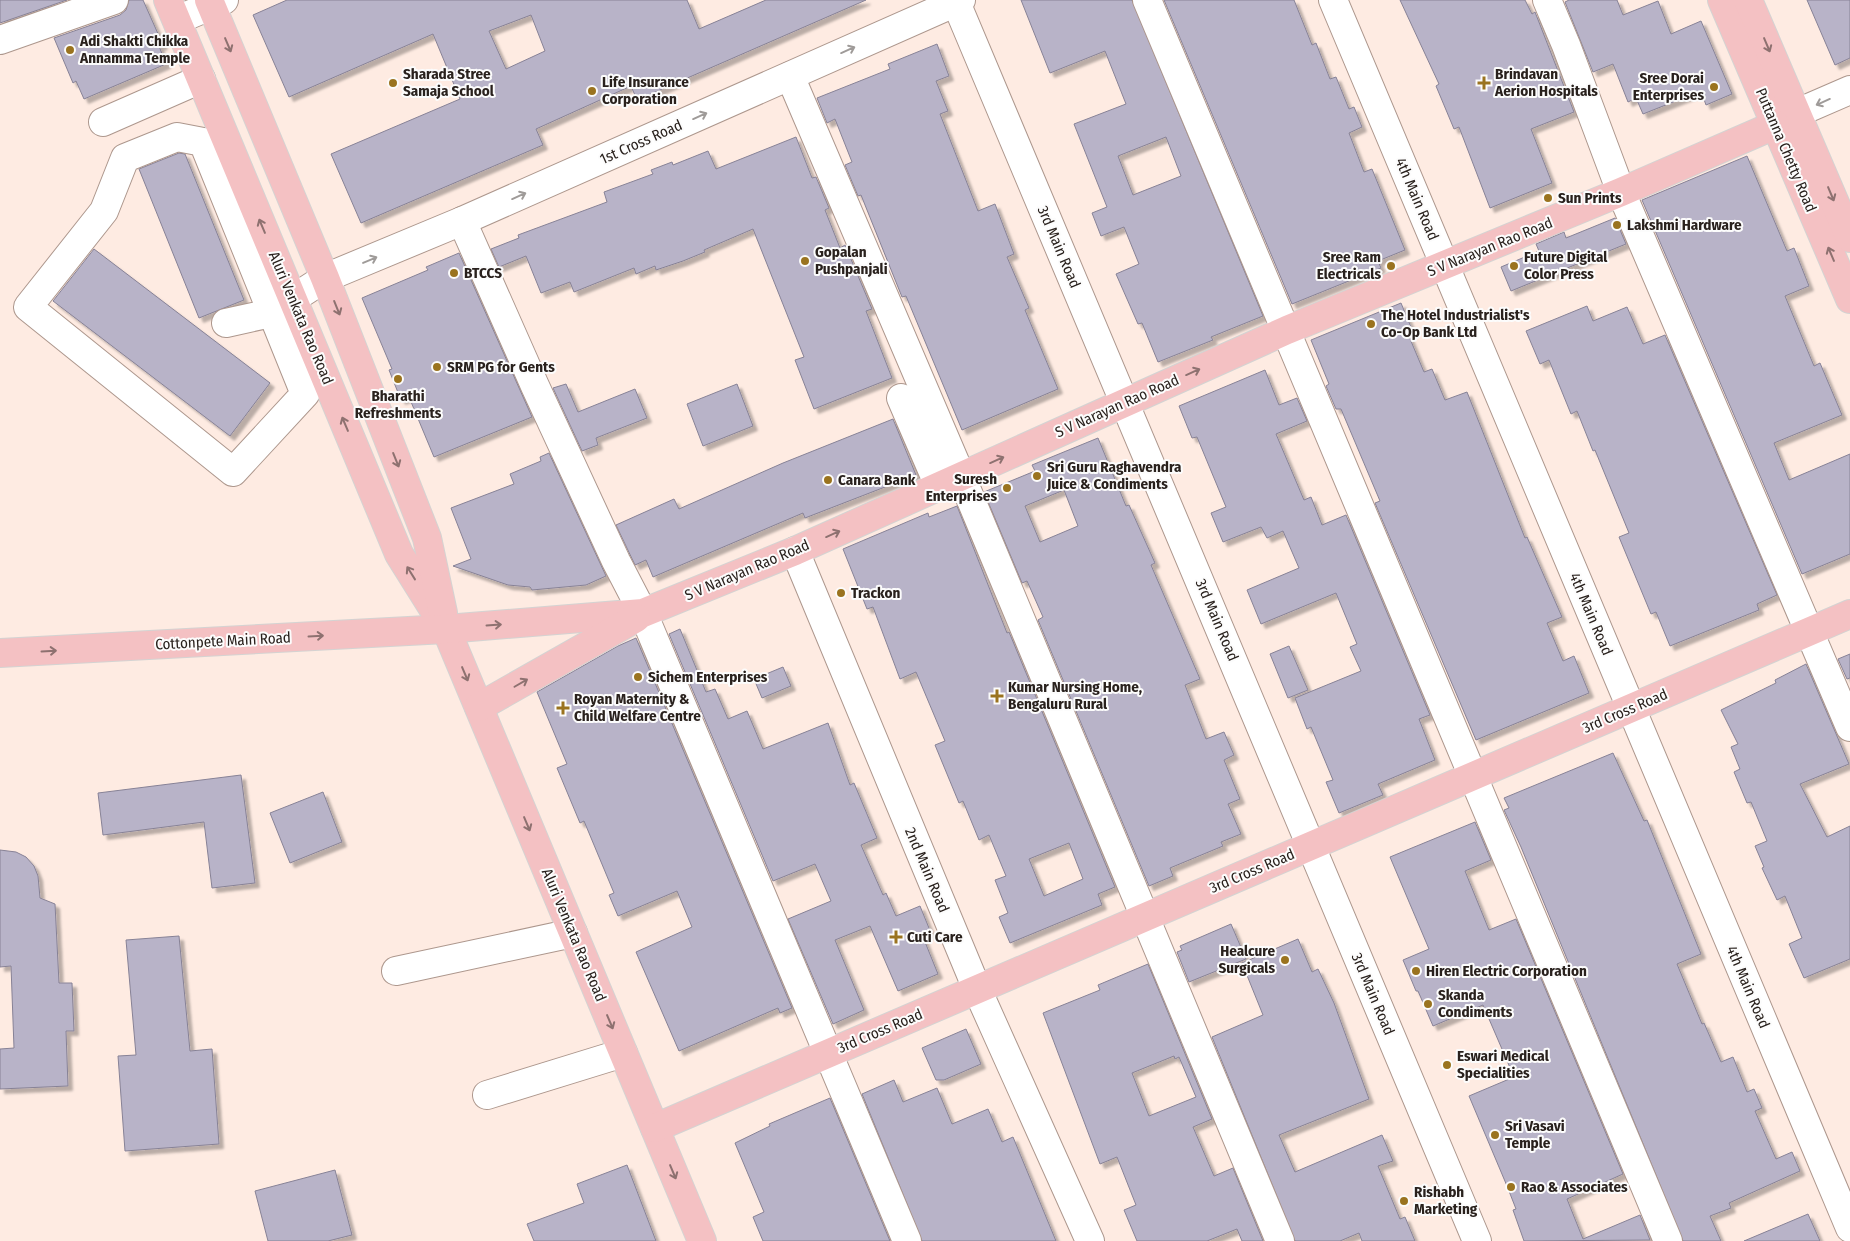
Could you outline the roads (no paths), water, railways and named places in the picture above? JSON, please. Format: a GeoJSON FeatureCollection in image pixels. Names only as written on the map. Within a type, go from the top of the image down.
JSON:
{"type":"FeatureCollection","features":[{"type":"Feature","properties":{"kind":"main road","name":"Puttanna Chetty Road"},"geometry":{"type":"LineString","coordinates":[[1722,0],[1850,238]]}},
{"type":"Feature","properties":{"kind":"main road","name":"Puttanna Chetty Road"},"geometry":{"type":"LineString","coordinates":[[1748,0],[1786,119],[1850,299]]}},
{"type":"Feature","properties":{"kind":"main road","name":"Aluri Venkata Rao Road"},"geometry":{"type":"LineString","coordinates":[[215,2],[427,538],[446,629]]}},
{"type":"Feature","properties":{"kind":"main road","name":"Aluri Venkata Rao Road"},"geometry":{"type":"LineString","coordinates":[[173,10],[201,79],[282,306],[399,554],[446,629],[702,1241]]}},
{"type":"Feature","properties":{"kind":"main road","name":"S V Narayan Rao Road"},"geometry":{"type":"LineString","coordinates":[[446,629],[643,613],[795,551],[1286,330],[1621,192],[1786,119]]}},
{"type":"Feature","properties":{"kind":"main road"},"geometry":{"type":"LineString","coordinates":[[479,708],[643,613]]}},
{"type":"Feature","properties":{"kind":"main road","name":"3rd Cross Road"},"geometry":{"type":"LineString","coordinates":[[655,1128],[1850,614]]}},
{"type":"Feature","properties":{"kind":"main road","name":"Cottonpete Main Road"},"geometry":{"type":"LineString","coordinates":[[0,653],[446,629]]}},
{"type":"Feature","properties":{"kind":"street"},"geometry":{"type":"LineString","coordinates":[[0,40],[114,0]]}},
{"type":"Feature","properties":{"kind":"street"},"geometry":{"type":"LineString","coordinates":[[1147,0],[1668,1241]]}},
{"type":"Feature","properties":{"kind":"street","name":"4th Main Road"},"geometry":{"type":"LineString","coordinates":[[1333,0],[1850,1228]]}},
{"type":"Feature","properties":{"kind":"street"},"geometry":{"type":"LineString","coordinates":[[1547,0],[1566,45],[1621,192],[1850,726]]}},
{"type":"Feature","properties":{"kind":"street","name":"1st Cross Road"},"geometry":{"type":"LineString","coordinates":[[226,323],[282,306],[325,278],[462,221],[957,1]]}},
{"type":"Feature","properties":{"kind":"street","name":"3rd Main Road"},"geometry":{"type":"LineString","coordinates":[[957,1],[1477,1241]]}},
{"type":"Feature","properties":{"kind":"street"},"geometry":{"type":"LineString","coordinates":[[173,10],[215,2]]}},
{"type":"Feature","properties":{"kind":"street"},"geometry":{"type":"LineString","coordinates":[[790,76],[950,481],[1144,917],[1280,1241]]}},
{"type":"Feature","properties":{"kind":"street"},"geometry":{"type":"LineString","coordinates":[[103,122],[201,79]]}},
{"type":"Feature","properties":{"kind":"street"},"geometry":{"type":"LineString","coordinates":[[1786,119],[1850,90]]}},
{"type":"Feature","properties":{"kind":"street"},"geometry":{"type":"LineString","coordinates":[[177,137],[203,142],[282,306],[305,394],[233,472],[28,307],[104,211],[125,158],[177,137]]}},
{"type":"Feature","properties":{"kind":"street"},"geometry":{"type":"LineString","coordinates":[[462,221],[616,561],[643,613],[907,1241]]}},
{"type":"Feature","properties":{"kind":"street"},"geometry":{"type":"LineString","coordinates":[[901,398],[950,481]]}},
{"type":"Feature","properties":{"kind":"street","name":"2nd Main Road"},"geometry":{"type":"LineString","coordinates":[[795,551],[977,989],[1090,1241]]}},
{"type":"Feature","properties":{"kind":"street"},"geometry":{"type":"LineString","coordinates":[[396,970],[573,934]]}},
{"type":"Feature","properties":{"kind":"street"},"geometry":{"type":"LineString","coordinates":[[488,1095],[623,1054]]}},
{"type":"Feature","properties":{"kind":"place","name":"Adi Shakti Chikka Annamma Temple"},"geometry":{"type":"Point","coordinates":[70,50]}},
{"type":"Feature","properties":{"kind":"place","name":"Sharada Stree Samaja School"},"geometry":{"type":"Point","coordinates":[393,83]}},
{"type":"Feature","properties":{"kind":"place","name":"Brindavan Aerion Hospitals"},"geometry":{"type":"Point","coordinates":[1484,83]}},
{"type":"Feature","properties":{"kind":"place","name":"Sree Dorai Enterprises"},"geometry":{"type":"Point","coordinates":[1714,87]}},
{"type":"Feature","properties":{"kind":"place","name":"Life Insurance Corporation"},"geometry":{"type":"Point","coordinates":[592,91]}},
{"type":"Feature","properties":{"kind":"place","name":"Sun Prints"},"geometry":{"type":"Point","coordinates":[1548,198]}},
{"type":"Feature","properties":{"kind":"place","name":"Lakshmi Hardware"},"geometry":{"type":"Point","coordinates":[1617,225]}},
{"type":"Feature","properties":{"kind":"place","name":"Gopalan Pushpanjali"},"geometry":{"type":"Point","coordinates":[805,261]}},
{"type":"Feature","properties":{"kind":"place","name":"Sree Ram Electricals"},"geometry":{"type":"Point","coordinates":[1391,266]}},
{"type":"Feature","properties":{"kind":"place","name":"Future Digital Color Press"},"geometry":{"type":"Point","coordinates":[1514,266]}},
{"type":"Feature","properties":{"kind":"place","name":"BTCCS"},"geometry":{"type":"Point","coordinates":[454,273]}},
{"type":"Feature","properties":{"kind":"place","name":"The Hotel Industrialist's Co-Op Bank Ltd"},"geometry":{"type":"Point","coordinates":[1371,324]}},
{"type":"Feature","properties":{"kind":"place","name":"SRM PG for Gents"},"geometry":{"type":"Point","coordinates":[437,367]}},
{"type":"Feature","properties":{"kind":"place","name":"Bharathi Refreshments"},"geometry":{"type":"Point","coordinates":[398,379]}},
{"type":"Feature","properties":{"kind":"place","name":"Sri Guru Raghavendra Juice & Condiments"},"geometry":{"type":"Point","coordinates":[1037,476]}},
{"type":"Feature","properties":{"kind":"place","name":"Canara Bank"},"geometry":{"type":"Point","coordinates":[828,480]}},
{"type":"Feature","properties":{"kind":"place","name":"Suresh Enterprises"},"geometry":{"type":"Point","coordinates":[1007,488]}},
{"type":"Feature","properties":{"kind":"place","name":"Trackon"},"geometry":{"type":"Point","coordinates":[841,593]}},
{"type":"Feature","properties":{"kind":"place","name":"Sichem Enterprises"},"geometry":{"type":"Point","coordinates":[638,677]}},
{"type":"Feature","properties":{"kind":"place","name":"Kumar Nursing Home, Bengaluru Rural"},"geometry":{"type":"Point","coordinates":[997,696]}},
{"type":"Feature","properties":{"kind":"place","name":"Royan Maternity & Child Welfare Centre"},"geometry":{"type":"Point","coordinates":[563,708]}},
{"type":"Feature","properties":{"kind":"place","name":"Cuti Care"},"geometry":{"type":"Point","coordinates":[896,937]}},
{"type":"Feature","properties":{"kind":"place","name":"Healcure Surgicals"},"geometry":{"type":"Point","coordinates":[1285,960]}},
{"type":"Feature","properties":{"kind":"place","name":"Hiren Electric Corporation"},"geometry":{"type":"Point","coordinates":[1416,971]}},
{"type":"Feature","properties":{"kind":"place","name":"Skanda Condiments"},"geometry":{"type":"Point","coordinates":[1428,1004]}},
{"type":"Feature","properties":{"kind":"place","name":"Eswari Medical Specialities"},"geometry":{"type":"Point","coordinates":[1447,1065]}},
{"type":"Feature","properties":{"kind":"place","name":"Sri Vasavi Temple"},"geometry":{"type":"Point","coordinates":[1495,1135]}},
{"type":"Feature","properties":{"kind":"place","name":"Rao & Associates"},"geometry":{"type":"Point","coordinates":[1511,1187]}},
{"type":"Feature","properties":{"kind":"place","name":"Rishabh Marketing"},"geometry":{"type":"Point","coordinates":[1404,1201]}}]}
